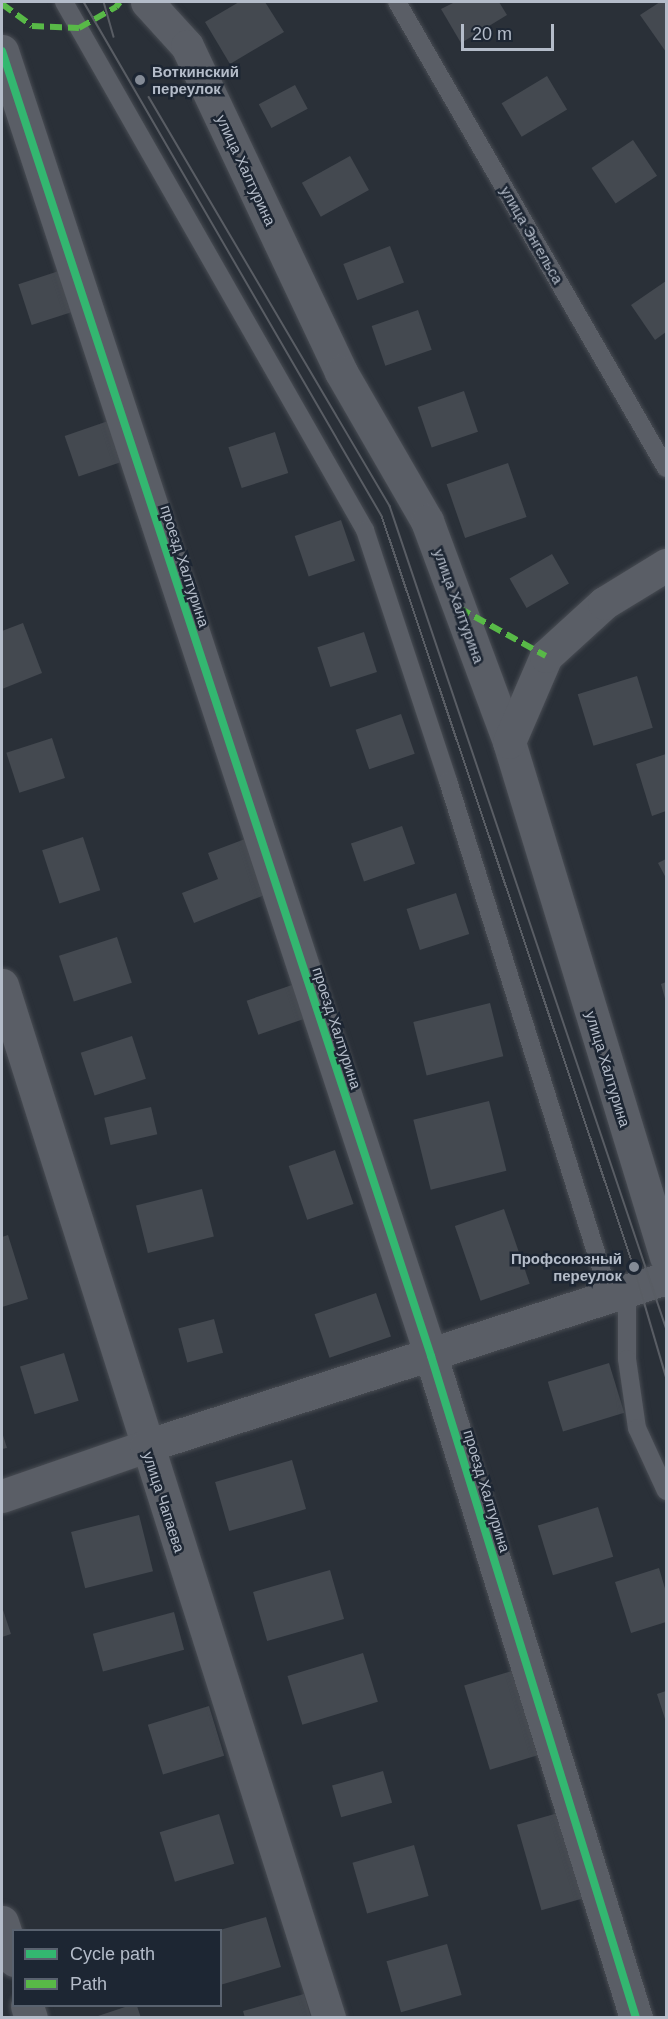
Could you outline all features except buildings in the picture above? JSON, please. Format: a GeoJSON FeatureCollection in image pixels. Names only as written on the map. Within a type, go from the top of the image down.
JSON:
{"type":"FeatureCollection","features":[{"type":"Feature","properties":{"kind":"street","name":"улица Халтурина"},"geometry":{"type":"LineString","coordinates":[[147,2],[188,46],[341,372],[428,521],[509,742],[666,1257]]}},
{"type":"Feature","properties":{"kind":"street","name":"проезд Халтурина"},"geometry":{"type":"LineString","coordinates":[[2,51],[431,1356],[636,2018]]}},
{"type":"Feature","properties":{"kind":"street"},"geometry":{"type":"LineString","coordinates":[[509,742],[546,656],[604,603],[666,565]]}},
{"type":"Feature","properties":{"kind":"street","name":"улица Чапаева"},"geometry":{"type":"LineString","coordinates":[[2,985],[146,1446],[329,2018]]}},
{"type":"Feature","properties":{"kind":"street"},"geometry":{"type":"LineString","coordinates":[[2,1496],[146,1446],[431,1356],[666,1278]]}},
{"type":"Feature","properties":{"kind":"street"},"geometry":{"type":"LineString","coordinates":[[2,1922],[12,1954]]}},
{"type":"Feature","properties":{"kind":"lane"},"geometry":{"type":"LineString","coordinates":[[64,2],[365,530],[618,1294],[636,1428],[666,1491]]}},
{"type":"Feature","properties":{"kind":"lane","name":"улица Энгельса"},"geometry":{"type":"LineString","coordinates":[[398,2],[666,468]]}},
{"type":"Feature","properties":{"kind":"tram line"},"geometry":{"type":"LineString","coordinates":[[84,2],[382,516],[634,1267],[666,1376]]}},
{"type":"Feature","properties":{"kind":"tram line"},"geometry":{"type":"LineString","coordinates":[[104,2],[114,37]]}},
{"type":"Feature","properties":{"kind":"tram line"},"geometry":{"type":"LineString","coordinates":[[149,97],[390,506],[666,1327]]}},
{"type":"Feature","properties":{"kind":"marked path"},"geometry":{"type":"LineString","coordinates":[[2,4],[32,26],[79,28],[116,7],[120,2]]}},
{"type":"Feature","properties":{"kind":"marked path"},"geometry":{"type":"LineString","coordinates":[[459,608],[546,656]]}},
{"type":"Feature","properties":{"kind":"cycle path"},"geometry":{"type":"LineString","coordinates":[[2,51],[431,1356],[636,2018]]}},
{"type":"Feature","properties":{"kind":"place","name":"Воткинский переулок"},"geometry":{"type":"Point","coordinates":[140,80]}},
{"type":"Feature","properties":{"kind":"place","name":"Профсоюзный переулок"},"geometry":{"type":"Point","coordinates":[634,1267]}}]}
